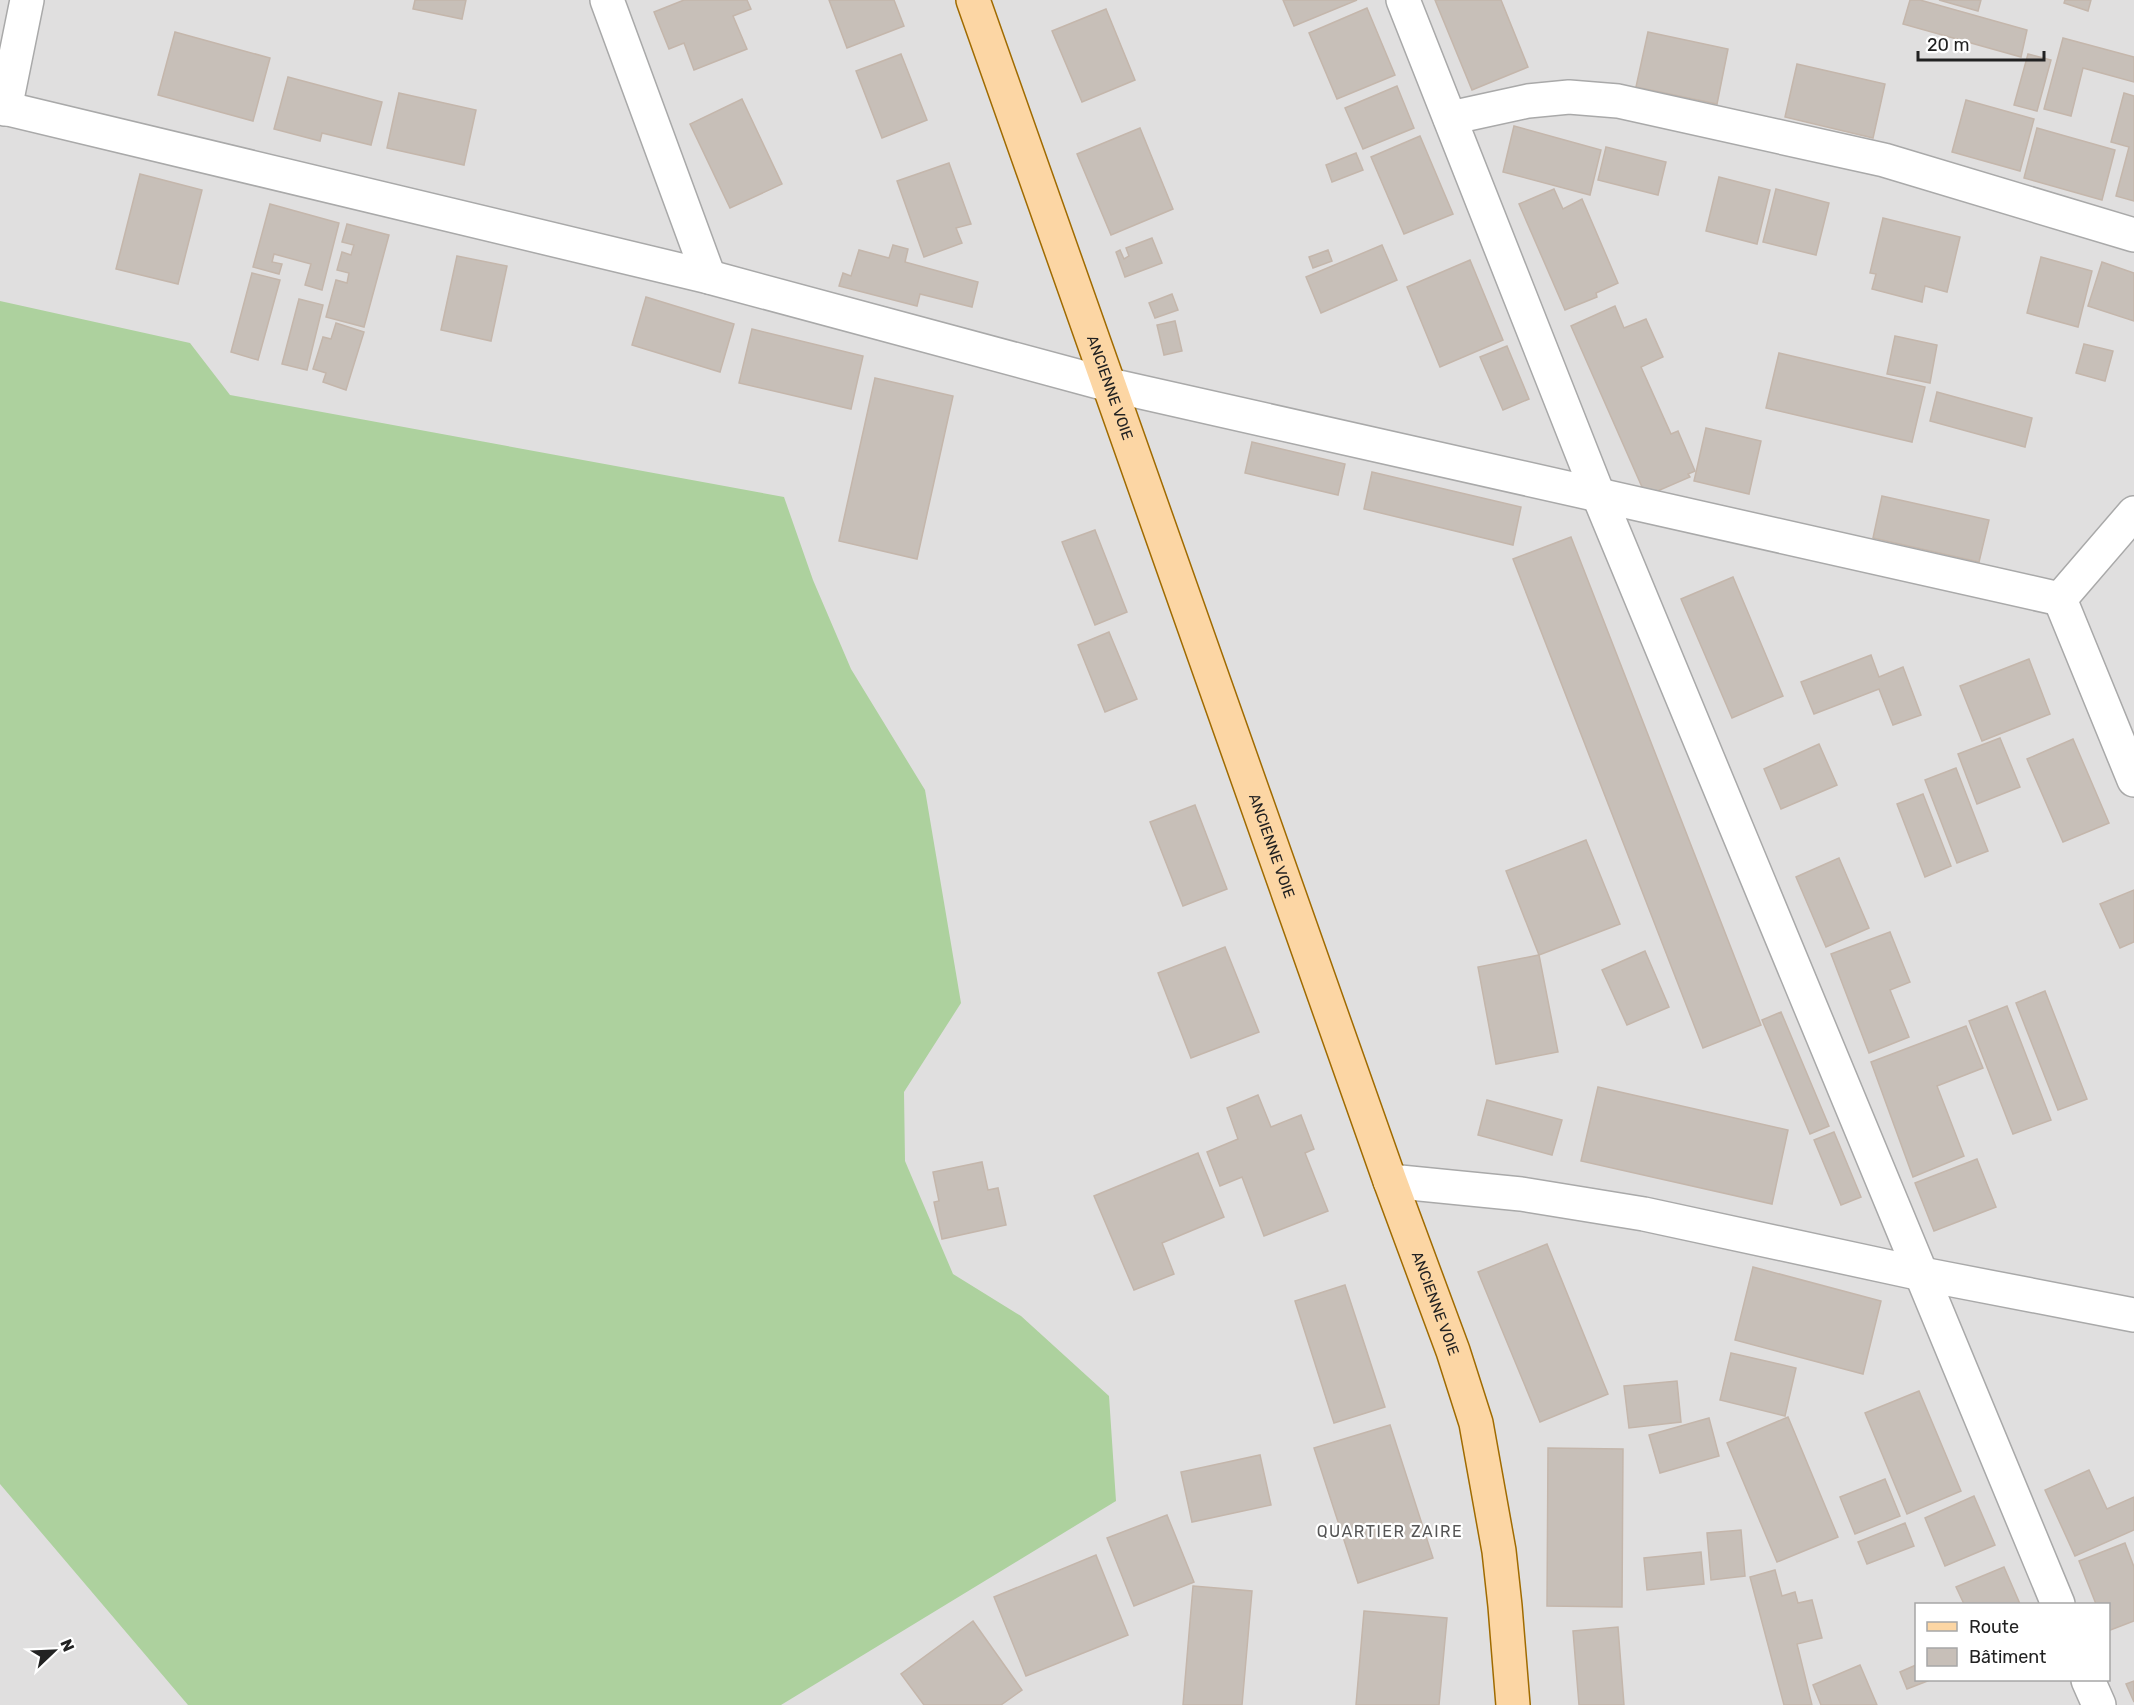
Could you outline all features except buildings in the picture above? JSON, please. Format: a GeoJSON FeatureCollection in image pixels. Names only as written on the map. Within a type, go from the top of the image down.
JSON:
{"type":"FeatureCollection","features":[{"type":"Feature","properties":{"kind":"main road","name":"ANCIENNE VOIE"},"geometry":{"type":"LineString","coordinates":[[973,0],[1390,1181],[1453,1351],[1476,1423],[1499,1551],[1513,1705]]}},
{"type":"Feature","properties":{"kind":"street"},"geometry":{"type":"LineString","coordinates":[[27,0],[2,108],[709,277],[1110,385],[2060,599]]}},
{"type":"Feature","properties":{"kind":"street"},"geometry":{"type":"LineString","coordinates":[[607,0],[709,277]]}},
{"type":"Feature","properties":{"kind":"street"},"geometry":{"type":"LineString","coordinates":[[1403,0],[1598,494],[2057,1603]]}},
{"type":"Feature","properties":{"kind":"street"},"geometry":{"type":"LineString","coordinates":[[1450,118],[1528,101],[1569,97],[1618,101],[1884,160],[2134,235]]}},
{"type":"Feature","properties":{"kind":"street"},"geometry":{"type":"LineString","coordinates":[[2060,599],[2134,513]]}},
{"type":"Feature","properties":{"kind":"street"},"geometry":{"type":"LineString","coordinates":[[2060,599],[2134,780]]}},
{"type":"Feature","properties":{"kind":"street"},"geometry":{"type":"LineString","coordinates":[[1390,1181],[1521,1194],[1644,1214],[1922,1274],[2134,1314]]}},
{"type":"Feature","properties":{"kind":"street"},"geometry":{"type":"LineString","coordinates":[[2088,1681],[2099,1705]]}},
{"type":"Feature","properties":{"kind":"shaded area"},"geometry":{"type":"Polygon","coordinates":[[[0,0],[2134,0],[2134,1705],[0,1705],[0,0]]]}},
{"type":"Feature","properties":{"kind":"green space"},"geometry":{"type":"Polygon","coordinates":[[[0,301],[190,343],[230,395],[784,497],[813,580],[851,669],[925,790],[961,1003],[904,1092],[905,1161],[953,1274],[1021,1316],[1109,1396],[1116,1501],[781,1705],[188,1705],[0,1484],[0,301]]]}},
{"type":"Feature","properties":{"kind":"district","name":"QUARTIER ZAIRE"},"geometry":{"type":"Point","coordinates":[1390,1531]}}]}
